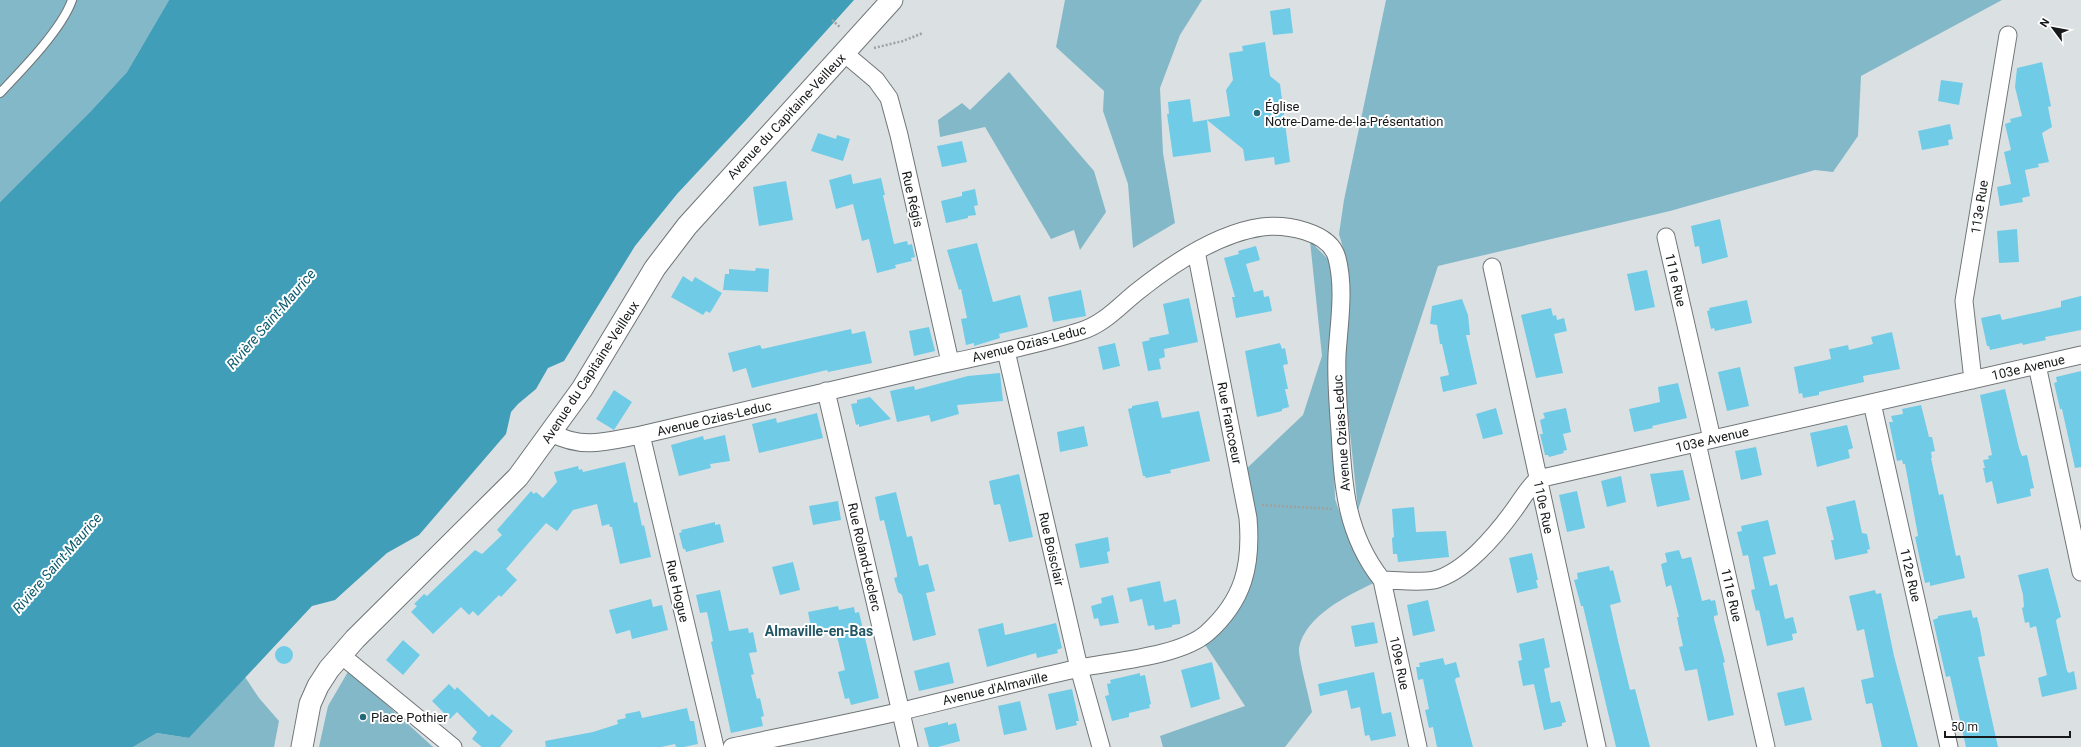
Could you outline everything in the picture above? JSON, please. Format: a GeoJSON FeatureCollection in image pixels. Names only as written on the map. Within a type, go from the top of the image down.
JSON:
{"type":"FeatureCollection","features":[{"type":"Feature","properties":{"kind":"street","name":"Avenue du Capitaine-Veilleux"},"geometry":{"type":"LineString","coordinates":[[302,747],[310,704],[318,686],[341,654],[518,477],[582,389],[655,268],[687,226],[708,200],[892,0]]}},
{"type":"Feature","properties":{"kind":"street","name":"113e Rue"},"geometry":{"type":"LineString","coordinates":[[1973,380],[1964,301],[2008,35]]}},
{"type":"Feature","properties":{"kind":"street","name":"Rue Régis"},"geometry":{"type":"LineString","coordinates":[[844,53],[876,80],[888,98],[899,135],[950,362]]}},
{"type":"Feature","properties":{"kind":"street","name":"Avenue Ozias-Leduc"},"geometry":{"type":"LineString","coordinates":[[551,433],[566,441],[582,444],[642,435],[950,362],[1006,351],[1082,331],[1101,323],[1163,271],[1196,251],[1242,232],[1261,227],[1287,226],[1309,232],[1323,240],[1336,254],[1340,275],[1341,297],[1337,360],[1343,483],[1347,509],[1359,543],[1369,563],[1382,580]]}},
{"type":"Feature","properties":{"kind":"street","name":"111e Rue"},"geometry":{"type":"LineString","coordinates":[[1666,237],[1766,747]]}},
{"type":"Feature","properties":{"kind":"street","name":"Rue Francoeur"},"geometry":{"type":"LineString","coordinates":[[1196,251],[1245,504],[1250,539],[1249,558],[1238,594]]}},
{"type":"Feature","properties":{"kind":"street","name":"110e Rue"},"geometry":{"type":"LineString","coordinates":[[1492,267],[1597,747]]}},
{"type":"Feature","properties":{"kind":"street","name":"Rue Boisclair"},"geometry":{"type":"LineString","coordinates":[[1006,351],[1080,668],[1102,747]]}},
{"type":"Feature","properties":{"kind":"street","name":"103e Avenue"},"geometry":{"type":"LineString","coordinates":[[1538,479],[2081,355]]}},
{"type":"Feature","properties":{"kind":"street"},"geometry":{"type":"LineString","coordinates":[[2037,365],[2081,572]]}},
{"type":"Feature","properties":{"kind":"street","name":"Rue Roland-Leclerc"},"geometry":{"type":"LineString","coordinates":[[826,391],[909,747]]}},
{"type":"Feature","properties":{"kind":"street","name":"112e Rue"},"geometry":{"type":"LineString","coordinates":[[1872,403],[1949,747]]}},
{"type":"Feature","properties":{"kind":"street","name":"Rue Hogue"},"geometry":{"type":"LineString","coordinates":[[642,435],[715,747]]}},
{"type":"Feature","properties":{"kind":"street"},"geometry":{"type":"LineString","coordinates":[[1382,580],[1433,581],[1450,575],[1468,563],[1513,511],[1530,486],[1538,479]]}},
{"type":"Feature","properties":{"kind":"street","name":"109e Rue"},"geometry":{"type":"LineString","coordinates":[[1382,580],[1418,747]]}},
{"type":"Feature","properties":{"kind":"street","name":"Avenue d'Almaville"},"geometry":{"type":"LineString","coordinates":[[732,747],[901,711],[1080,668],[1172,650],[1194,642],[1207,633],[1222,617],[1238,594]]}},
{"type":"Feature","properties":{"kind":"street"},"geometry":{"type":"LineString","coordinates":[[341,654],[453,747]]}},
{"type":"Feature","properties":{"kind":"lane"},"geometry":{"type":"LineString","coordinates":[[69,10],[72,0]]}},
{"type":"Feature","properties":{"kind":"lane"},"geometry":{"type":"LineString","coordinates":[[0,93],[32,59],[76,0]]}},
{"type":"Feature","properties":{"kind":"path"},"geometry":{"type":"LineString","coordinates":[[1245,504],[1347,509]]}},
{"type":"Feature","properties":{"kind":"shaded area"},"geometry":{"type":"Polygon","coordinates":[[[0,0],[169,0],[127,72],[90,112],[0,202],[0,0]]]}},
{"type":"Feature","properties":{"kind":"shaded area"},"geometry":{"type":"Polygon","coordinates":[[[1065,0],[1202,0],[1180,35],[1160,88],[1163,153],[1175,223],[1133,248],[1128,184],[1103,111],[1104,91],[1056,47],[1065,0]]]}},
{"type":"Feature","properties":{"kind":"shaded area"},"geometry":{"type":"Polygon","coordinates":[[[1386,0],[2002,0],[1861,76],[1858,136],[1833,172],[1815,170],[1670,211],[1438,266],[1358,510],[1343,364],[1346,266],[1339,234],[1344,200],[1386,0]]]}},
{"type":"Feature","properties":{"kind":"shaded area"},"geometry":{"type":"Polygon","coordinates":[[[1009,72],[1094,171],[1106,212],[1080,250],[1074,230],[1051,239],[985,127],[940,137],[938,120],[962,103],[970,110],[1009,72]]]}},
{"type":"Feature","properties":{"kind":"shaded area"},"geometry":{"type":"Polygon","coordinates":[[[1310,241],[1329,260],[1333,268],[1332,393],[1335,499],[1351,546],[1374,583],[1340,600],[1329,608],[1310,626],[1303,637],[1299,648],[1299,653],[1312,712],[1285,747],[1163,747],[1160,736],[1245,706],[1202,640],[1245,587],[1245,470],[1303,415],[1322,356],[1310,241]]]}},
{"type":"Feature","properties":{"kind":"shaded area","name":"Place Pothier"},"geometry":{"type":"Polygon","coordinates":[[[349,670],[433,747],[319,747],[328,706],[349,670]]]}},
{"type":"Feature","properties":{"kind":"shaded area"},"geometry":{"type":"Polygon","coordinates":[[[245,677],[259,698],[279,721],[274,747],[133,747],[157,733],[189,738],[245,677]]]}},
{"type":"Feature","properties":{"kind":"water","name":"Rivière Saint-Maurice"},"geometry":{"type":"Polygon","coordinates":[[[169,0],[854,0],[677,194],[635,246],[564,361],[548,368],[536,389],[511,412],[506,434],[419,535],[387,553],[335,600],[312,606],[189,738],[157,733],[133,747],[0,747],[0,202],[90,112],[127,72],[169,0]]]}},
{"type":"Feature","properties":{"kind":"building"},"geometry":{"type":"Polygon","coordinates":[[[1290,8],[1293,33],[1273,35],[1270,11],[1290,8]]]}},
{"type":"Feature","properties":{"kind":"building","name":"Église Notre-Dame-de-la-Présentation"},"geometry":{"type":"Polygon","coordinates":[[[1265,42],[1270,76],[1280,84],[1290,162],[1275,165],[1274,157],[1245,161],[1243,149],[1207,120],[1211,152],[1173,157],[1167,114],[1169,114],[1168,102],[1190,99],[1193,122],[1230,116],[1226,90],[1233,80],[1229,53],[1243,51],[1242,46],[1265,42]]]}},
{"type":"Feature","properties":{"kind":"building"},"geometry":{"type":"Polygon","coordinates":[[[2042,62],[2051,106],[2048,107],[2052,127],[2042,133],[2049,162],[2038,164],[2039,167],[2025,170],[2030,196],[2022,198],[2023,202],[2000,206],[1997,187],[2011,184],[2004,152],[2011,150],[2005,124],[2011,122],[2010,119],[2022,116],[2015,87],[2017,68],[2042,62]]]}},
{"type":"Feature","properties":{"kind":"building"},"geometry":{"type":"Polygon","coordinates":[[[1941,80],[1963,83],[1959,105],[1938,101],[1941,80]]]}},
{"type":"Feature","properties":{"kind":"building"},"geometry":{"type":"Polygon","coordinates":[[[1950,124],[1953,139],[1948,140],[1949,145],[1922,150],[1918,131],[1950,124]]]}},
{"type":"Feature","properties":{"kind":"building"},"geometry":{"type":"Polygon","coordinates":[[[818,133],[836,139],[837,135],[850,139],[843,161],[811,151],[818,133]]]}},
{"type":"Feature","properties":{"kind":"building"},"geometry":{"type":"Polygon","coordinates":[[[962,141],[967,162],[942,167],[937,146],[962,141]]]}},
{"type":"Feature","properties":{"kind":"building"},"geometry":{"type":"Polygon","coordinates":[[[851,174],[853,184],[881,178],[885,195],[883,195],[894,244],[907,241],[908,245],[912,244],[915,257],[911,258],[912,261],[895,265],[896,268],[877,273],[869,239],[862,241],[853,204],[836,209],[829,180],[851,174]]]}},
{"type":"Feature","properties":{"kind":"building"},"geometry":{"type":"Polygon","coordinates":[[[786,181],[793,220],[759,226],[753,187],[786,181]]]}},
{"type":"Feature","properties":{"kind":"building"},"geometry":{"type":"Polygon","coordinates":[[[975,189],[978,205],[974,206],[976,215],[946,223],[941,201],[962,196],[962,192],[975,189]]]}},
{"type":"Feature","properties":{"kind":"building"},"geometry":{"type":"Polygon","coordinates":[[[1720,219],[1728,257],[1702,264],[1699,246],[1695,247],[1691,226],[1720,219]]]}},
{"type":"Feature","properties":{"kind":"building"},"geometry":{"type":"Polygon","coordinates":[[[2017,229],[2019,262],[1999,263],[1997,231],[2017,229]]]}},
{"type":"Feature","properties":{"kind":"building"},"geometry":{"type":"Polygon","coordinates":[[[977,243],[993,302],[1020,295],[1028,327],[999,334],[1000,338],[974,346],[974,343],[966,345],[961,319],[967,318],[961,289],[959,290],[947,250],[977,243]]]}},
{"type":"Feature","properties":{"kind":"building"},"geometry":{"type":"Polygon","coordinates":[[[1256,246],[1260,260],[1246,264],[1254,292],[1263,290],[1264,297],[1269,296],[1272,311],[1236,318],[1232,297],[1235,297],[1224,258],[1239,254],[1238,251],[1256,246]]]}},
{"type":"Feature","properties":{"kind":"building"},"geometry":{"type":"Polygon","coordinates":[[[756,268],[769,269],[768,292],[723,290],[725,274],[729,274],[729,269],[755,271],[756,268]]]}},
{"type":"Feature","properties":{"kind":"building"},"geometry":{"type":"Polygon","coordinates":[[[1647,270],[1655,307],[1635,311],[1627,274],[1647,270]]]}},
{"type":"Feature","properties":{"kind":"building"},"geometry":{"type":"Polygon","coordinates":[[[683,276],[692,282],[695,277],[722,293],[710,313],[706,311],[703,315],[671,297],[683,276]]]}},
{"type":"Feature","properties":{"kind":"building"},"geometry":{"type":"Polygon","coordinates":[[[1081,290],[1086,316],[1053,322],[1048,297],[1081,290]]]}},
{"type":"Feature","properties":{"kind":"building"},"geometry":{"type":"Polygon","coordinates":[[[2081,296],[2081,330],[2045,337],[2046,340],[2023,345],[2022,343],[1990,350],[1989,346],[1987,346],[1981,318],[2000,314],[2002,320],[2061,307],[2061,301],[2081,296]]]}},
{"type":"Feature","properties":{"kind":"building"},"geometry":{"type":"Polygon","coordinates":[[[1189,298],[1198,342],[1164,349],[1165,357],[1159,359],[1161,369],[1148,371],[1142,342],[1150,340],[1149,338],[1169,334],[1163,304],[1189,298]]]}},
{"type":"Feature","properties":{"kind":"building"},"geometry":{"type":"Polygon","coordinates":[[[1462,299],[1468,315],[1470,335],[1466,335],[1477,384],[1443,392],[1440,377],[1449,375],[1442,344],[1440,344],[1437,325],[1430,324],[1432,306],[1462,299]]]}},
{"type":"Feature","properties":{"kind":"building"},"geometry":{"type":"Polygon","coordinates":[[[1747,300],[1752,323],[1715,331],[1714,328],[1711,329],[1707,311],[1710,310],[1709,308],[1747,300]]]}},
{"type":"Feature","properties":{"kind":"building"},"geometry":{"type":"Polygon","coordinates":[[[1551,308],[1553,316],[1556,315],[1557,320],[1564,318],[1567,331],[1554,334],[1563,373],[1536,378],[1521,315],[1551,308]]]}},
{"type":"Feature","properties":{"kind":"building"},"geometry":{"type":"Polygon","coordinates":[[[929,327],[935,351],[914,356],[909,331],[929,327]]]}},
{"type":"Feature","properties":{"kind":"building"},"geometry":{"type":"Polygon","coordinates":[[[851,329],[852,334],[865,331],[872,363],[828,372],[827,370],[752,388],[746,368],[733,372],[728,353],[760,345],[762,349],[851,329]]]}},
{"type":"Feature","properties":{"kind":"building"},"geometry":{"type":"Polygon","coordinates":[[[1892,332],[1900,369],[1863,376],[1864,382],[1819,392],[1819,395],[1803,398],[1802,393],[1799,394],[1794,367],[1831,359],[1829,349],[1848,345],[1849,350],[1873,344],[1871,337],[1892,332]]]}},
{"type":"Feature","properties":{"kind":"building"},"geometry":{"type":"Polygon","coordinates":[[[1115,343],[1120,366],[1103,370],[1098,347],[1115,343]]]}},
{"type":"Feature","properties":{"kind":"building"},"geometry":{"type":"Polygon","coordinates":[[[1280,343],[1282,349],[1285,348],[1288,364],[1283,365],[1288,389],[1285,389],[1289,407],[1282,409],[1282,411],[1257,417],[1245,351],[1280,343]]]}},
{"type":"Feature","properties":{"kind":"building"},"geometry":{"type":"Polygon","coordinates":[[[1740,367],[1749,406],[1727,411],[1718,372],[1740,367]]]}},
{"type":"Feature","properties":{"kind":"building"},"geometry":{"type":"Polygon","coordinates":[[[2081,371],[2081,467],[2075,468],[2062,409],[2060,409],[2054,383],[2057,382],[2056,377],[2081,371]]]}},
{"type":"Feature","properties":{"kind":"building"},"geometry":{"type":"Polygon","coordinates":[[[1000,373],[1003,401],[957,405],[959,414],[931,422],[929,415],[897,422],[890,391],[914,386],[915,390],[968,376],[1000,373]]]}},
{"type":"Feature","properties":{"kind":"building"},"geometry":{"type":"Polygon","coordinates":[[[1678,383],[1687,418],[1652,426],[1653,428],[1634,432],[1629,409],[1660,402],[1658,387],[1678,383]]]}},
{"type":"Feature","properties":{"kind":"building"},"geometry":{"type":"Polygon","coordinates":[[[2005,389],[2019,448],[2022,456],[2027,455],[2034,488],[2030,489],[2031,496],[1997,504],[1992,481],[1986,483],[1983,468],[1985,468],[1983,460],[1989,459],[1988,456],[1992,455],[1980,395],[2005,389]]]}},
{"type":"Feature","properties":{"kind":"building"},"geometry":{"type":"Polygon","coordinates":[[[614,390],[632,402],[614,430],[596,419],[614,390]]]}},
{"type":"Feature","properties":{"kind":"building"},"geometry":{"type":"Polygon","coordinates":[[[870,397],[891,419],[859,427],[859,424],[856,425],[851,404],[857,403],[857,400],[870,397]]]}},
{"type":"Feature","properties":{"kind":"building"},"geometry":{"type":"Polygon","coordinates":[[[1158,401],[1162,418],[1199,411],[1210,461],[1170,470],[1171,473],[1146,478],[1143,476],[1128,409],[1132,408],[1132,406],[1158,401]]]}},
{"type":"Feature","properties":{"kind":"building"},"geometry":{"type":"Polygon","coordinates":[[[1921,405],[1929,437],[1932,437],[1935,451],[1931,452],[1931,458],[1939,495],[1943,494],[1956,556],[1960,555],[1965,578],[1930,586],[1930,582],[1925,583],[1915,537],[1918,536],[1905,464],[1903,464],[1902,460],[1897,461],[1889,422],[1893,422],[1891,416],[1903,414],[1902,409],[1921,405]]]}},
{"type":"Feature","properties":{"kind":"building"},"geometry":{"type":"Polygon","coordinates":[[[1496,408],[1503,434],[1483,439],[1476,414],[1496,408]]]}},
{"type":"Feature","properties":{"kind":"building"},"geometry":{"type":"Polygon","coordinates":[[[1566,408],[1571,432],[1563,434],[1567,450],[1563,451],[1564,453],[1549,457],[1548,455],[1545,455],[1540,434],[1543,434],[1540,420],[1545,418],[1543,413],[1566,408]]]}},
{"type":"Feature","properties":{"kind":"building"},"geometry":{"type":"Polygon","coordinates":[[[817,413],[823,438],[759,453],[752,424],[776,418],[777,423],[817,413]]]}},
{"type":"Feature","properties":{"kind":"building"},"geometry":{"type":"Polygon","coordinates":[[[1847,425],[1853,448],[1848,450],[1850,458],[1817,467],[1810,433],[1847,425]]]}},
{"type":"Feature","properties":{"kind":"building"},"geometry":{"type":"Polygon","coordinates":[[[1084,426],[1088,446],[1060,452],[1057,432],[1084,426]]]}},
{"type":"Feature","properties":{"kind":"building"},"geometry":{"type":"Polygon","coordinates":[[[725,435],[730,461],[710,464],[711,468],[679,476],[671,445],[703,436],[704,440],[725,435]]]}},
{"type":"Feature","properties":{"kind":"building"},"geometry":{"type":"Polygon","coordinates":[[[1756,447],[1762,475],[1741,480],[1735,451],[1756,447]]]}},
{"type":"Feature","properties":{"kind":"building"},"geometry":{"type":"Polygon","coordinates":[[[625,462],[634,503],[637,502],[651,557],[620,564],[612,527],[610,527],[609,524],[602,526],[597,504],[573,510],[557,531],[546,523],[506,569],[517,580],[501,597],[499,595],[478,616],[473,611],[469,615],[461,607],[433,634],[411,612],[417,606],[414,604],[424,594],[427,596],[475,550],[482,554],[502,535],[497,530],[531,491],[534,494],[536,492],[543,498],[557,482],[554,472],[578,466],[579,470],[582,469],[583,472],[625,462]]]}},
{"type":"Feature","properties":{"kind":"building"},"geometry":{"type":"Polygon","coordinates":[[[1683,470],[1690,500],[1657,507],[1650,474],[1683,470]]]}},
{"type":"Feature","properties":{"kind":"building"},"geometry":{"type":"Polygon","coordinates":[[[1019,474],[1033,537],[1009,542],[1000,504],[994,505],[989,481],[1019,474]]]}},
{"type":"Feature","properties":{"kind":"building"},"geometry":{"type":"Polygon","coordinates":[[[1621,476],[1626,502],[1607,507],[1601,481],[1621,476]]]}},
{"type":"Feature","properties":{"kind":"building"},"geometry":{"type":"Polygon","coordinates":[[[1577,491],[1585,528],[1567,532],[1559,495],[1577,491]]]}},
{"type":"Feature","properties":{"kind":"building"},"geometry":{"type":"Polygon","coordinates":[[[896,492],[907,537],[912,536],[919,566],[928,564],[935,591],[926,593],[936,635],[913,641],[902,595],[898,592],[894,578],[897,577],[897,574],[884,520],[880,521],[875,497],[896,492]]]}},
{"type":"Feature","properties":{"kind":"building"},"geometry":{"type":"Polygon","coordinates":[[[1855,500],[1862,533],[1867,534],[1870,549],[1867,550],[1868,553],[1835,560],[1831,540],[1834,540],[1826,507],[1855,500]]]}},
{"type":"Feature","properties":{"kind":"building"},"geometry":{"type":"Polygon","coordinates":[[[838,501],[841,520],[813,525],[809,506],[838,501]]]}},
{"type":"Feature","properties":{"kind":"building"},"geometry":{"type":"Polygon","coordinates":[[[1414,507],[1416,532],[1446,531],[1449,557],[1398,562],[1397,554],[1393,554],[1392,538],[1394,537],[1392,509],[1414,507]]]}},
{"type":"Feature","properties":{"kind":"building"},"geometry":{"type":"Polygon","coordinates":[[[1768,520],[1776,554],[1763,557],[1770,586],[1777,584],[1785,619],[1793,617],[1797,633],[1792,634],[1793,640],[1767,646],[1759,610],[1756,611],[1752,595],[1751,590],[1755,589],[1748,555],[1743,556],[1737,532],[1742,531],[1741,526],[1768,520]]]}},
{"type":"Feature","properties":{"kind":"building"},"geometry":{"type":"Polygon","coordinates":[[[715,522],[715,525],[720,524],[724,542],[686,552],[685,549],[683,549],[679,533],[682,532],[681,530],[715,522]]]}},
{"type":"Feature","properties":{"kind":"building"},"geometry":{"type":"Polygon","coordinates":[[[1108,537],[1110,551],[1107,552],[1109,563],[1080,568],[1075,544],[1108,537]]]}},
{"type":"Feature","properties":{"kind":"building"},"geometry":{"type":"Polygon","coordinates":[[[1679,550],[1682,559],[1691,557],[1702,601],[1710,599],[1711,601],[1715,600],[1718,615],[1714,616],[1714,619],[1725,662],[1723,663],[1734,715],[1708,721],[1697,669],[1685,671],[1679,647],[1683,646],[1677,617],[1679,617],[1671,585],[1666,587],[1661,564],[1667,562],[1665,553],[1679,550]]]}},
{"type":"Feature","properties":{"kind":"building"},"geometry":{"type":"Polygon","coordinates":[[[1532,553],[1538,580],[1536,580],[1538,588],[1517,593],[1509,558],[1532,553]]]}},
{"type":"Feature","properties":{"kind":"building"},"geometry":{"type":"Polygon","coordinates":[[[793,562],[800,590],[780,595],[772,567],[793,562]]]}},
{"type":"Feature","properties":{"kind":"building"},"geometry":{"type":"Polygon","coordinates":[[[1609,566],[1610,571],[1613,570],[1621,602],[1610,605],[1619,645],[1630,690],[1635,689],[1650,747],[1616,747],[1583,606],[1581,606],[1574,580],[1578,579],[1577,573],[1609,566]]]}},
{"type":"Feature","properties":{"kind":"building"},"geometry":{"type":"Polygon","coordinates":[[[2048,568],[2061,617],[2056,621],[2067,671],[2069,673],[2074,671],[2077,689],[2042,697],[2038,678],[2047,675],[2036,626],[2030,628],[2029,622],[2025,623],[2022,608],[2024,607],[2023,595],[2018,575],[2048,568]]]}},
{"type":"Feature","properties":{"kind":"building"},"geometry":{"type":"Polygon","coordinates":[[[1160,581],[1164,602],[1176,599],[1180,624],[1155,630],[1154,625],[1148,626],[1142,599],[1130,602],[1127,588],[1160,581]]]}},
{"type":"Feature","properties":{"kind":"building"},"geometry":{"type":"Polygon","coordinates":[[[720,590],[729,631],[748,628],[749,633],[753,632],[757,652],[749,653],[754,674],[751,675],[757,699],[760,698],[764,716],[761,717],[763,726],[731,733],[711,642],[713,641],[707,612],[700,613],[696,595],[720,590]]]}},
{"type":"Feature","properties":{"kind":"building"},"geometry":{"type":"Polygon","coordinates":[[[1875,590],[1876,594],[1881,593],[1894,656],[1918,747],[1882,747],[1872,703],[1866,704],[1861,680],[1874,677],[1864,629],[1857,631],[1849,596],[1875,590]]]}},
{"type":"Feature","properties":{"kind":"building"},"geometry":{"type":"Polygon","coordinates":[[[1113,595],[1119,623],[1100,626],[1098,618],[1094,619],[1091,606],[1102,603],[1101,598],[1113,595]]]}},
{"type":"Feature","properties":{"kind":"building"},"geometry":{"type":"Polygon","coordinates":[[[651,599],[653,607],[662,605],[668,630],[632,639],[630,630],[616,634],[609,610],[651,599]]]}},
{"type":"Feature","properties":{"kind":"building"},"geometry":{"type":"Polygon","coordinates":[[[1428,600],[1435,631],[1413,636],[1407,605],[1428,600]]]}},
{"type":"Feature","properties":{"kind":"building"},"geometry":{"type":"Polygon","coordinates":[[[838,606],[839,610],[854,607],[855,613],[859,612],[879,698],[851,705],[849,698],[845,699],[838,672],[845,670],[836,632],[813,637],[808,612],[838,606]]]}},
{"type":"Feature","properties":{"kind":"building"},"geometry":{"type":"Polygon","coordinates":[[[1971,610],[1973,618],[1977,617],[1980,629],[1985,656],[1978,657],[1998,747],[1966,747],[1950,676],[1946,677],[1933,620],[1938,618],[1938,616],[1971,610]]]}},
{"type":"Feature","properties":{"kind":"building"},"geometry":{"type":"Polygon","coordinates":[[[1374,622],[1378,643],[1355,647],[1351,626],[1374,622]]]}},
{"type":"Feature","properties":{"kind":"building"},"geometry":{"type":"Polygon","coordinates":[[[1003,623],[1005,635],[1056,623],[1062,648],[1057,650],[1058,653],[1037,658],[1036,653],[987,667],[978,629],[1003,623]]]}},
{"type":"Feature","properties":{"kind":"building"},"geometry":{"type":"Polygon","coordinates":[[[1544,638],[1550,667],[1544,669],[1551,703],[1560,701],[1566,722],[1562,723],[1562,726],[1544,730],[1534,684],[1523,686],[1518,661],[1522,660],[1519,644],[1544,638]]]}},
{"type":"Feature","properties":{"kind":"building"},"geometry":{"type":"Polygon","coordinates":[[[403,640],[420,655],[403,675],[386,660],[403,640]]]}},
{"type":"Feature","properties":{"kind":"building"},"geometry":{"type":"Polygon","coordinates":[[[284,646],[290,649],[293,655],[290,661],[284,664],[278,661],[275,655],[278,649],[284,646]]]}},
{"type":"Feature","properties":{"kind":"building"},"geometry":{"type":"Polygon","coordinates":[[[1443,658],[1445,665],[1456,662],[1460,677],[1456,678],[1455,680],[1473,747],[1437,747],[1433,727],[1429,728],[1425,710],[1429,709],[1423,679],[1418,680],[1416,667],[1420,667],[1419,663],[1443,658]]]}},
{"type":"Feature","properties":{"kind":"building"},"geometry":{"type":"Polygon","coordinates":[[[949,662],[954,683],[919,691],[914,671],[949,662]]]}},
{"type":"Feature","properties":{"kind":"building"},"geometry":{"type":"Polygon","coordinates":[[[1212,662],[1220,699],[1191,708],[1181,670],[1212,662]]]}},
{"type":"Feature","properties":{"kind":"building"},"geometry":{"type":"Polygon","coordinates":[[[1374,672],[1382,714],[1391,712],[1396,736],[1371,741],[1369,735],[1365,736],[1360,707],[1351,709],[1347,690],[1320,696],[1318,684],[1374,672]]]}},
{"type":"Feature","properties":{"kind":"building"},"geometry":{"type":"Polygon","coordinates":[[[1140,673],[1140,676],[1145,675],[1151,704],[1149,705],[1150,708],[1129,713],[1129,717],[1112,721],[1105,696],[1109,695],[1107,684],[1111,683],[1110,680],[1140,673]]]}},
{"type":"Feature","properties":{"kind":"building"},"geometry":{"type":"Polygon","coordinates":[[[449,684],[455,690],[457,687],[489,717],[492,714],[513,731],[500,747],[482,747],[472,739],[477,732],[457,712],[450,719],[432,701],[449,684]]]}},
{"type":"Feature","properties":{"kind":"building"},"geometry":{"type":"Polygon","coordinates":[[[1804,687],[1812,720],[1785,726],[1777,693],[1804,687]]]}},
{"type":"Feature","properties":{"kind":"building"},"geometry":{"type":"Polygon","coordinates":[[[1072,689],[1079,721],[1076,721],[1077,725],[1056,730],[1048,694],[1072,689]]]}},
{"type":"Feature","properties":{"kind":"building"},"geometry":{"type":"Polygon","coordinates":[[[1020,701],[1027,730],[1004,735],[998,706],[1020,701]]]}},
{"type":"Feature","properties":{"kind":"building"},"geometry":{"type":"Polygon","coordinates":[[[687,708],[690,721],[694,721],[698,744],[684,747],[676,747],[675,744],[661,747],[546,747],[545,741],[593,732],[618,724],[617,720],[626,718],[625,714],[640,711],[642,718],[687,708]]]}},
{"type":"Feature","properties":{"kind":"building"},"geometry":{"type":"Polygon","coordinates":[[[948,722],[948,725],[956,723],[960,741],[938,747],[929,747],[924,728],[948,722]]]}},
{"type":"Feature","properties":{"kind":"place","name":"Église Notre-Dame-de-la-Présentation"},"geometry":{"type":"Point","coordinates":[1257,113]}},
{"type":"Feature","properties":{"kind":"place","name":"Place Pothier"},"geometry":{"type":"Point","coordinates":[363,717]}},
{"type":"Feature","properties":{"kind":"district","name":"Almaville-en-Bas"},"geometry":{"type":"Point","coordinates":[819,631]}}]}
